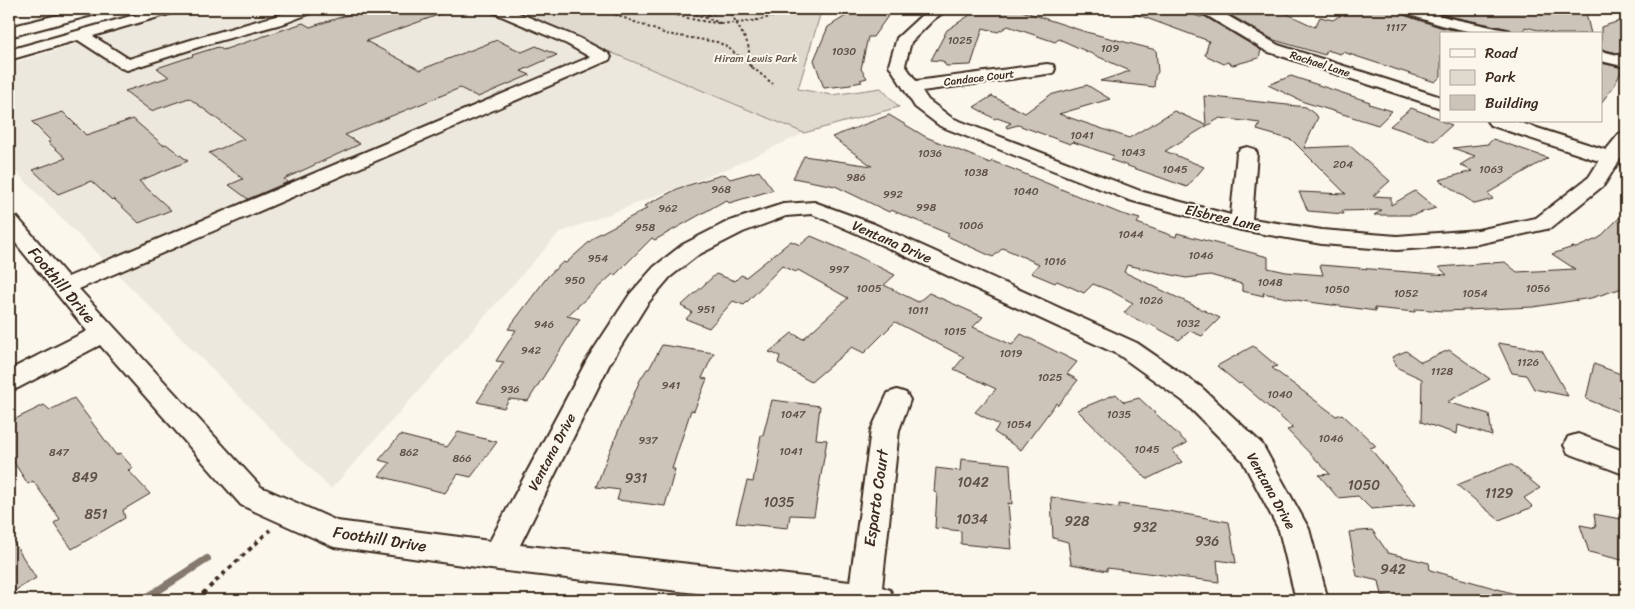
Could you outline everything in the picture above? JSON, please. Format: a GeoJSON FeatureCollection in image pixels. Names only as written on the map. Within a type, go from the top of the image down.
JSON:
{"type":"FeatureCollection","features":[{"type":"Feature","properties":{"kind":"street"},"geometry":{"type":"LineString","coordinates":[[9,32],[99,9]]}},
{"type":"Feature","properties":{"kind":"street"},"geometry":{"type":"LineString","coordinates":[[9,55],[171,9]]}},
{"type":"Feature","properties":{"kind":"street"},"geometry":{"type":"LineString","coordinates":[[81,35],[127,66],[202,41],[274,22],[309,9]]}},
{"type":"Feature","properties":{"kind":"street"},"geometry":{"type":"LineString","coordinates":[[64,286],[603,57],[573,41],[497,9]]}},
{"type":"Feature","properties":{"kind":"street","name":"Elsbree Lane"},"geometry":{"type":"LineString","coordinates":[[941,9],[929,16],[903,41],[897,65],[921,103],[946,122],[1136,196],[1240,224],[1322,237],[1397,243],[1478,237],[1543,222],[1597,181],[1610,158],[1626,138]]}},
{"type":"Feature","properties":{"kind":"street","name":"Rachael Lane"},"geometry":{"type":"LineString","coordinates":[[1206,9],[1272,48],[1440,103]]}},
{"type":"Feature","properties":{"kind":"street"},"geometry":{"type":"LineString","coordinates":[[1406,9],[1446,22],[1495,32]]}},
{"type":"Feature","properties":{"kind":"street"},"geometry":{"type":"LineString","coordinates":[[1602,56],[1626,62]]}},
{"type":"Feature","properties":{"kind":"street","name":"Candace Court"},"geometry":{"type":"LineString","coordinates":[[911,87],[1048,69]]}},
{"type":"Feature","properties":{"kind":"street"},"geometry":{"type":"LineString","coordinates":[[1499,122],[1610,158]]}},
{"type":"Feature","properties":{"kind":"street"},"geometry":{"type":"LineString","coordinates":[[1240,224],[1247,153]]}},
{"type":"Feature","properties":{"kind":"street","name":"Ventana Drive"},"geometry":{"type":"LineString","coordinates":[[498,556],[597,364],[638,299],[662,272],[690,250],[735,227],[783,210],[814,208],[866,229],[1128,349],[1192,394],[1252,452],[1294,529],[1312,600]]}},
{"type":"Feature","properties":{"kind":"street","name":"Foothill Drive"},"geometry":{"type":"LineString","coordinates":[[11,229],[64,286],[103,334],[251,496],[334,534],[498,556],[872,599]]}},
{"type":"Feature","properties":{"kind":"street"},"geometry":{"type":"LineString","coordinates":[[9,381],[103,334]]}},
{"type":"Feature","properties":{"kind":"street","name":"Esparto Court"},"geometry":{"type":"LineString","coordinates":[[872,599],[868,551],[885,430],[897,400]]}},
{"type":"Feature","properties":{"kind":"street"},"geometry":{"type":"LineString","coordinates":[[1578,445],[1626,464]]}},
{"type":"Feature","properties":{"kind":"path"},"geometry":{"type":"LineString","coordinates":[[601,9],[666,34],[717,42],[726,46],[773,84]]}},
{"type":"Feature","properties":{"kind":"path"},"geometry":{"type":"LineString","coordinates":[[658,9],[707,24],[758,22],[796,9]]}},
{"type":"Feature","properties":{"kind":"path"},"geometry":{"type":"LineString","coordinates":[[681,9],[724,24]]}},
{"type":"Feature","properties":{"kind":"path"},"geometry":{"type":"LineString","coordinates":[[688,9],[707,15],[722,12],[732,15],[734,24],[750,45],[751,68]]}},
{"type":"Feature","properties":{"kind":"path"},"geometry":{"type":"LineString","coordinates":[[196,600],[290,514]]}},
{"type":"Feature","properties":{"kind":"shaded area"},"geometry":{"type":"Polygon","coordinates":[[[195,9],[507,9],[804,133],[727,169],[559,233],[331,489],[9,165],[9,64],[195,9]]]}},
{"type":"Feature","properties":{"kind":"green space","name":"Hiram Lewis Park"},"geometry":{"type":"Polygon","coordinates":[[[507,9],[833,9],[820,15],[798,89],[832,95],[881,88],[899,107],[804,133],[507,9]]]}},
{"type":"Feature","properties":{"kind":"building"},"geometry":{"type":"Polygon","coordinates":[[[366,9],[449,9],[449,11],[366,41],[420,70],[497,40],[522,52],[536,46],[557,55],[521,71],[530,75],[478,97],[460,88],[345,135],[360,144],[284,179],[288,182],[248,199],[229,185],[243,179],[209,153],[244,139],[189,98],[151,111],[125,91],[169,77],[157,68],[192,55],[218,47],[223,50],[303,23],[310,27],[366,9]]]}},
{"type":"Feature","properties":{"kind":"building"},"geometry":{"type":"Polygon","coordinates":[[[857,9],[892,9],[883,15],[888,16],[873,37],[868,37],[861,69],[867,78],[860,80],[862,82],[851,85],[824,88],[814,60],[828,27],[857,9]]]}},
{"type":"Feature","properties":{"kind":"building"},"geometry":{"type":"Polygon","coordinates":[[[979,9],[1016,9],[1086,32],[1156,50],[1158,72],[1155,76],[1154,87],[1100,81],[1130,71],[1059,39],[1055,42],[1008,26],[998,32],[983,28],[971,65],[946,66],[943,61],[931,60],[947,30],[979,9]]]}},
{"type":"Feature","properties":{"kind":"building"},"geometry":{"type":"Polygon","coordinates":[[[1128,9],[1178,9],[1200,17],[1204,16],[1261,50],[1259,58],[1233,65],[1227,62],[1224,64],[1205,55],[1209,41],[1127,11],[1128,9]]]}},
{"type":"Feature","properties":{"kind":"building"},"geometry":{"type":"Polygon","coordinates":[[[1241,9],[1277,9],[1315,27],[1320,17],[1333,20],[1350,9],[1363,11],[1367,9],[1397,9],[1400,14],[1462,32],[1440,32],[1440,77],[1435,82],[1343,52],[1340,54],[1327,50],[1325,55],[1274,40],[1225,12],[1241,9]]]}},
{"type":"Feature","properties":{"kind":"building"},"geometry":{"type":"Polygon","coordinates":[[[1426,9],[1585,9],[1591,32],[1547,32],[1525,27],[1524,32],[1513,32],[1510,29],[1426,9]]]}},
{"type":"Feature","properties":{"kind":"building"},"geometry":{"type":"Polygon","coordinates":[[[1626,19],[1626,55],[1602,49],[1601,27],[1626,19]]]}},
{"type":"Feature","properties":{"kind":"building"},"geometry":{"type":"Polygon","coordinates":[[[1602,63],[1623,68],[1614,86],[1602,102],[1602,63]]]}},
{"type":"Feature","properties":{"kind":"building"},"geometry":{"type":"Polygon","coordinates":[[[1291,76],[1392,111],[1378,125],[1304,102],[1268,85],[1291,76]]]}},
{"type":"Feature","properties":{"kind":"building"},"geometry":{"type":"Polygon","coordinates":[[[1087,85],[1110,99],[1059,114],[1129,138],[1174,111],[1206,125],[1204,96],[1306,107],[1318,117],[1304,148],[1350,146],[1390,181],[1373,196],[1391,197],[1391,205],[1415,191],[1436,208],[1413,215],[1374,215],[1382,210],[1342,211],[1344,214],[1308,211],[1299,192],[1346,194],[1292,140],[1257,130],[1260,123],[1220,118],[1165,151],[1204,167],[1187,187],[1111,160],[1114,156],[1073,142],[1070,144],[1018,125],[1007,128],[1006,126],[1011,123],[995,119],[974,107],[992,96],[1025,113],[1050,95],[1087,85]]]}},
{"type":"Feature","properties":{"kind":"building"},"geometry":{"type":"Polygon","coordinates":[[[1411,108],[1440,119],[1440,122],[1452,125],[1434,141],[1390,126],[1411,108]]]}},
{"type":"Feature","properties":{"kind":"building"},"geometry":{"type":"Polygon","coordinates":[[[63,112],[86,135],[133,119],[163,145],[166,144],[188,161],[139,181],[171,210],[139,223],[114,199],[112,200],[91,181],[58,194],[33,170],[66,158],[48,142],[51,141],[32,122],[63,112]]]}},
{"type":"Feature","properties":{"kind":"building"},"geometry":{"type":"Polygon","coordinates":[[[889,115],[926,137],[990,163],[992,161],[1015,170],[1119,213],[1140,219],[1137,223],[1176,237],[1177,233],[1268,257],[1268,268],[1286,272],[1323,275],[1320,265],[1447,275],[1439,267],[1505,262],[1517,272],[1575,269],[1552,254],[1573,247],[1576,248],[1599,238],[1626,211],[1626,287],[1591,298],[1533,307],[1445,311],[1416,309],[1415,312],[1374,308],[1376,311],[1302,301],[1263,293],[1264,296],[1242,291],[1242,284],[1210,275],[1186,278],[1127,265],[1124,272],[1220,318],[1202,336],[1190,331],[1179,340],[1150,324],[1148,325],[1124,313],[1133,303],[1111,291],[1093,284],[1084,293],[1057,281],[1055,283],[1031,273],[1039,264],[1003,248],[993,257],[947,236],[949,234],[891,210],[889,212],[835,186],[793,178],[804,156],[872,166],[832,137],[889,115]]]}},
{"type":"Feature","properties":{"kind":"building"},"geometry":{"type":"Polygon","coordinates":[[[1493,139],[1548,158],[1488,193],[1493,199],[1475,204],[1439,180],[1472,171],[1460,165],[1475,156],[1453,148],[1488,144],[1493,139]]]}},
{"type":"Feature","properties":{"kind":"building"},"geometry":{"type":"Polygon","coordinates":[[[759,171],[773,190],[729,203],[726,200],[655,240],[652,238],[615,275],[613,274],[567,316],[580,319],[528,401],[509,399],[504,408],[477,402],[504,362],[496,361],[516,330],[508,329],[548,276],[563,262],[566,263],[597,235],[648,208],[644,206],[679,188],[725,174],[730,179],[759,171]]]}},
{"type":"Feature","properties":{"kind":"building"},"geometry":{"type":"Polygon","coordinates":[[[811,236],[895,275],[884,285],[918,302],[929,293],[983,317],[973,327],[1012,345],[1021,334],[1077,362],[1067,374],[1078,380],[1058,405],[1056,403],[1021,450],[994,432],[999,425],[975,412],[996,389],[954,369],[964,357],[895,322],[864,353],[852,347],[811,382],[778,363],[780,356],[769,352],[792,333],[803,339],[848,298],[798,270],[796,272],[782,266],[744,305],[733,301],[709,328],[686,319],[692,312],[681,306],[716,274],[735,281],[741,275],[746,277],[791,241],[800,245],[811,236]]]}},
{"type":"Feature","properties":{"kind":"building"},"geometry":{"type":"Polygon","coordinates":[[[1498,343],[1542,350],[1568,396],[1534,389],[1526,375],[1512,373],[1498,343]]]}},
{"type":"Feature","properties":{"kind":"building"},"geometry":{"type":"Polygon","coordinates":[[[662,345],[714,353],[702,378],[707,379],[694,411],[691,410],[672,469],[675,469],[665,506],[617,500],[620,490],[596,487],[640,380],[647,369],[649,369],[662,345]]]}},
{"type":"Feature","properties":{"kind":"building"},"geometry":{"type":"Polygon","coordinates":[[[1253,346],[1277,366],[1272,368],[1336,416],[1342,414],[1376,446],[1370,448],[1416,505],[1371,509],[1358,496],[1338,498],[1319,475],[1330,474],[1287,430],[1293,428],[1241,383],[1239,384],[1217,366],[1253,346]]]}},
{"type":"Feature","properties":{"kind":"building"},"geometry":{"type":"Polygon","coordinates":[[[1449,350],[1490,379],[1447,402],[1489,414],[1492,436],[1458,425],[1457,434],[1421,422],[1422,379],[1398,368],[1392,357],[1406,351],[1421,362],[1449,350]]]}},
{"type":"Feature","properties":{"kind":"building"},"geometry":{"type":"Polygon","coordinates":[[[1594,364],[1626,376],[1626,402],[1622,400],[1619,412],[1586,399],[1594,364]]]}},
{"type":"Feature","properties":{"kind":"building"},"geometry":{"type":"Polygon","coordinates":[[[1116,394],[1124,402],[1139,398],[1187,443],[1172,451],[1182,462],[1147,479],[1077,410],[1116,394]]]}},
{"type":"Feature","properties":{"kind":"building"},"geometry":{"type":"Polygon","coordinates":[[[74,398],[116,455],[120,453],[133,468],[128,470],[150,494],[123,510],[125,518],[72,549],[54,523],[60,519],[33,481],[28,484],[9,455],[9,422],[44,405],[50,410],[74,398]]]}},
{"type":"Feature","properties":{"kind":"building"},"geometry":{"type":"Polygon","coordinates":[[[772,400],[820,406],[816,439],[827,440],[814,516],[790,515],[788,528],[736,523],[747,481],[753,482],[761,435],[763,435],[772,400]]]}},
{"type":"Feature","properties":{"kind":"building"},"geometry":{"type":"Polygon","coordinates":[[[458,432],[497,442],[471,477],[458,474],[445,493],[379,476],[390,463],[379,460],[400,435],[447,447],[458,432]]]}},
{"type":"Feature","properties":{"kind":"building"},"geometry":{"type":"Polygon","coordinates":[[[961,459],[1010,464],[1012,504],[1008,503],[1012,549],[961,544],[961,531],[935,528],[937,493],[934,492],[936,468],[960,471],[961,459]]]}},
{"type":"Feature","properties":{"kind":"building"},"geometry":{"type":"Polygon","coordinates":[[[1507,465],[1512,465],[1540,488],[1524,498],[1533,507],[1499,520],[1457,485],[1507,465]]]}},
{"type":"Feature","properties":{"kind":"building"},"geometry":{"type":"Polygon","coordinates":[[[1051,497],[1119,508],[1119,504],[1229,522],[1236,563],[1217,560],[1219,582],[1107,568],[1107,571],[1071,564],[1068,542],[1053,538],[1051,497]]]}},
{"type":"Feature","properties":{"kind":"building"},"geometry":{"type":"Polygon","coordinates":[[[1594,514],[1626,520],[1626,561],[1589,552],[1580,525],[1596,528],[1594,514]]]}},
{"type":"Feature","properties":{"kind":"building"},"geometry":{"type":"Polygon","coordinates":[[[1372,530],[1388,553],[1429,563],[1430,570],[1519,595],[1519,600],[1401,600],[1382,595],[1379,581],[1357,576],[1349,532],[1372,530]]]}},
{"type":"Feature","properties":{"kind":"building"},"geometry":{"type":"Polygon","coordinates":[[[9,535],[36,578],[9,594],[9,535]]]}},
{"type":"Feature","properties":{"kind":"waterway"},"geometry":{"type":"LineString","coordinates":[[143,600],[207,559]]}}]}
